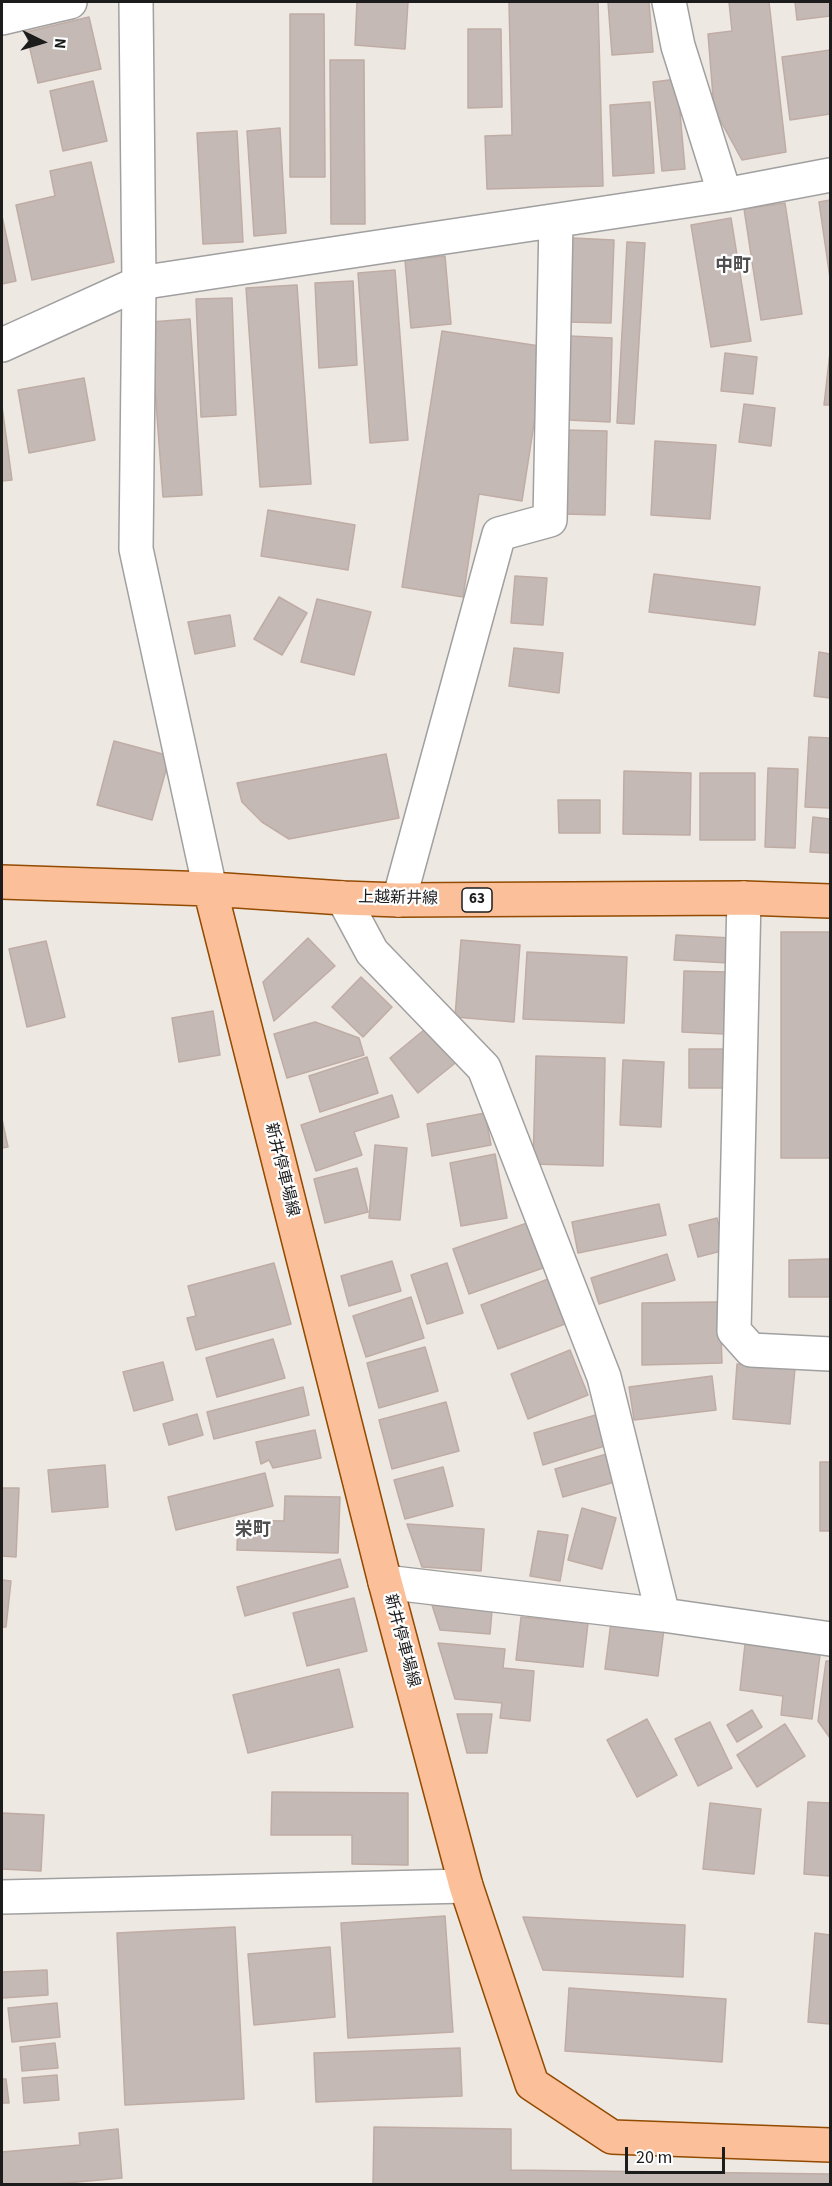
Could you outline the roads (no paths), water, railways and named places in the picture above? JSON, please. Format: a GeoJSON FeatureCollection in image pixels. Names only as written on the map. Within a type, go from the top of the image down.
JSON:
{"type":"FeatureCollection","features":[{"type":"Feature","properties":{"kind":"main road","name":"上越新井線"},"geometry":{"type":"LineString","coordinates":[[2,882],[210,889],[399,900],[744,898],[831,900]]}},
{"type":"Feature","properties":{"kind":"main road","name":"新井停車場線"},"geometry":{"type":"LineString","coordinates":[[210,889],[385,1582],[466,1886],[532,2084],[612,2138],[831,2145]]}},
{"type":"Feature","properties":{"kind":"street"},"geometry":{"type":"LineString","coordinates":[[2,18],[70,2]]}},
{"type":"Feature","properties":{"kind":"street"},"geometry":{"type":"LineString","coordinates":[[136,2],[139,284],[136,549],[210,889]]}},
{"type":"Feature","properties":{"kind":"street"},"geometry":{"type":"LineString","coordinates":[[669,2],[678,46],[725,195]]}},
{"type":"Feature","properties":{"kind":"street"},"geometry":{"type":"LineString","coordinates":[[2,345],[139,284],[725,195],[831,176]]}},
{"type":"Feature","properties":{"kind":"street"},"geometry":{"type":"LineString","coordinates":[[399,900],[499,534],[550,520],[556,221]]}},
{"type":"Feature","properties":{"kind":"street"},"geometry":{"type":"LineString","coordinates":[[343,898],[372,952],[484,1068],[604,1377],[663,1615]]}},
{"type":"Feature","properties":{"kind":"street"},"geometry":{"type":"LineString","coordinates":[[744,898],[734,1331],[751,1350],[831,1354]]}},
{"type":"Feature","properties":{"kind":"street"},"geometry":{"type":"LineString","coordinates":[[385,1582],[663,1615],[831,1639]]}},
{"type":"Feature","properties":{"kind":"street"},"geometry":{"type":"LineString","coordinates":[[2,1897],[466,1886]]}},
{"type":"Feature","properties":{"kind":"district","name":"中町"},"geometry":{"type":"Point","coordinates":[733,267]}},
{"type":"Feature","properties":{"kind":"district","name":"栄町"},"geometry":{"type":"Point","coordinates":[253,1531]}}]}
